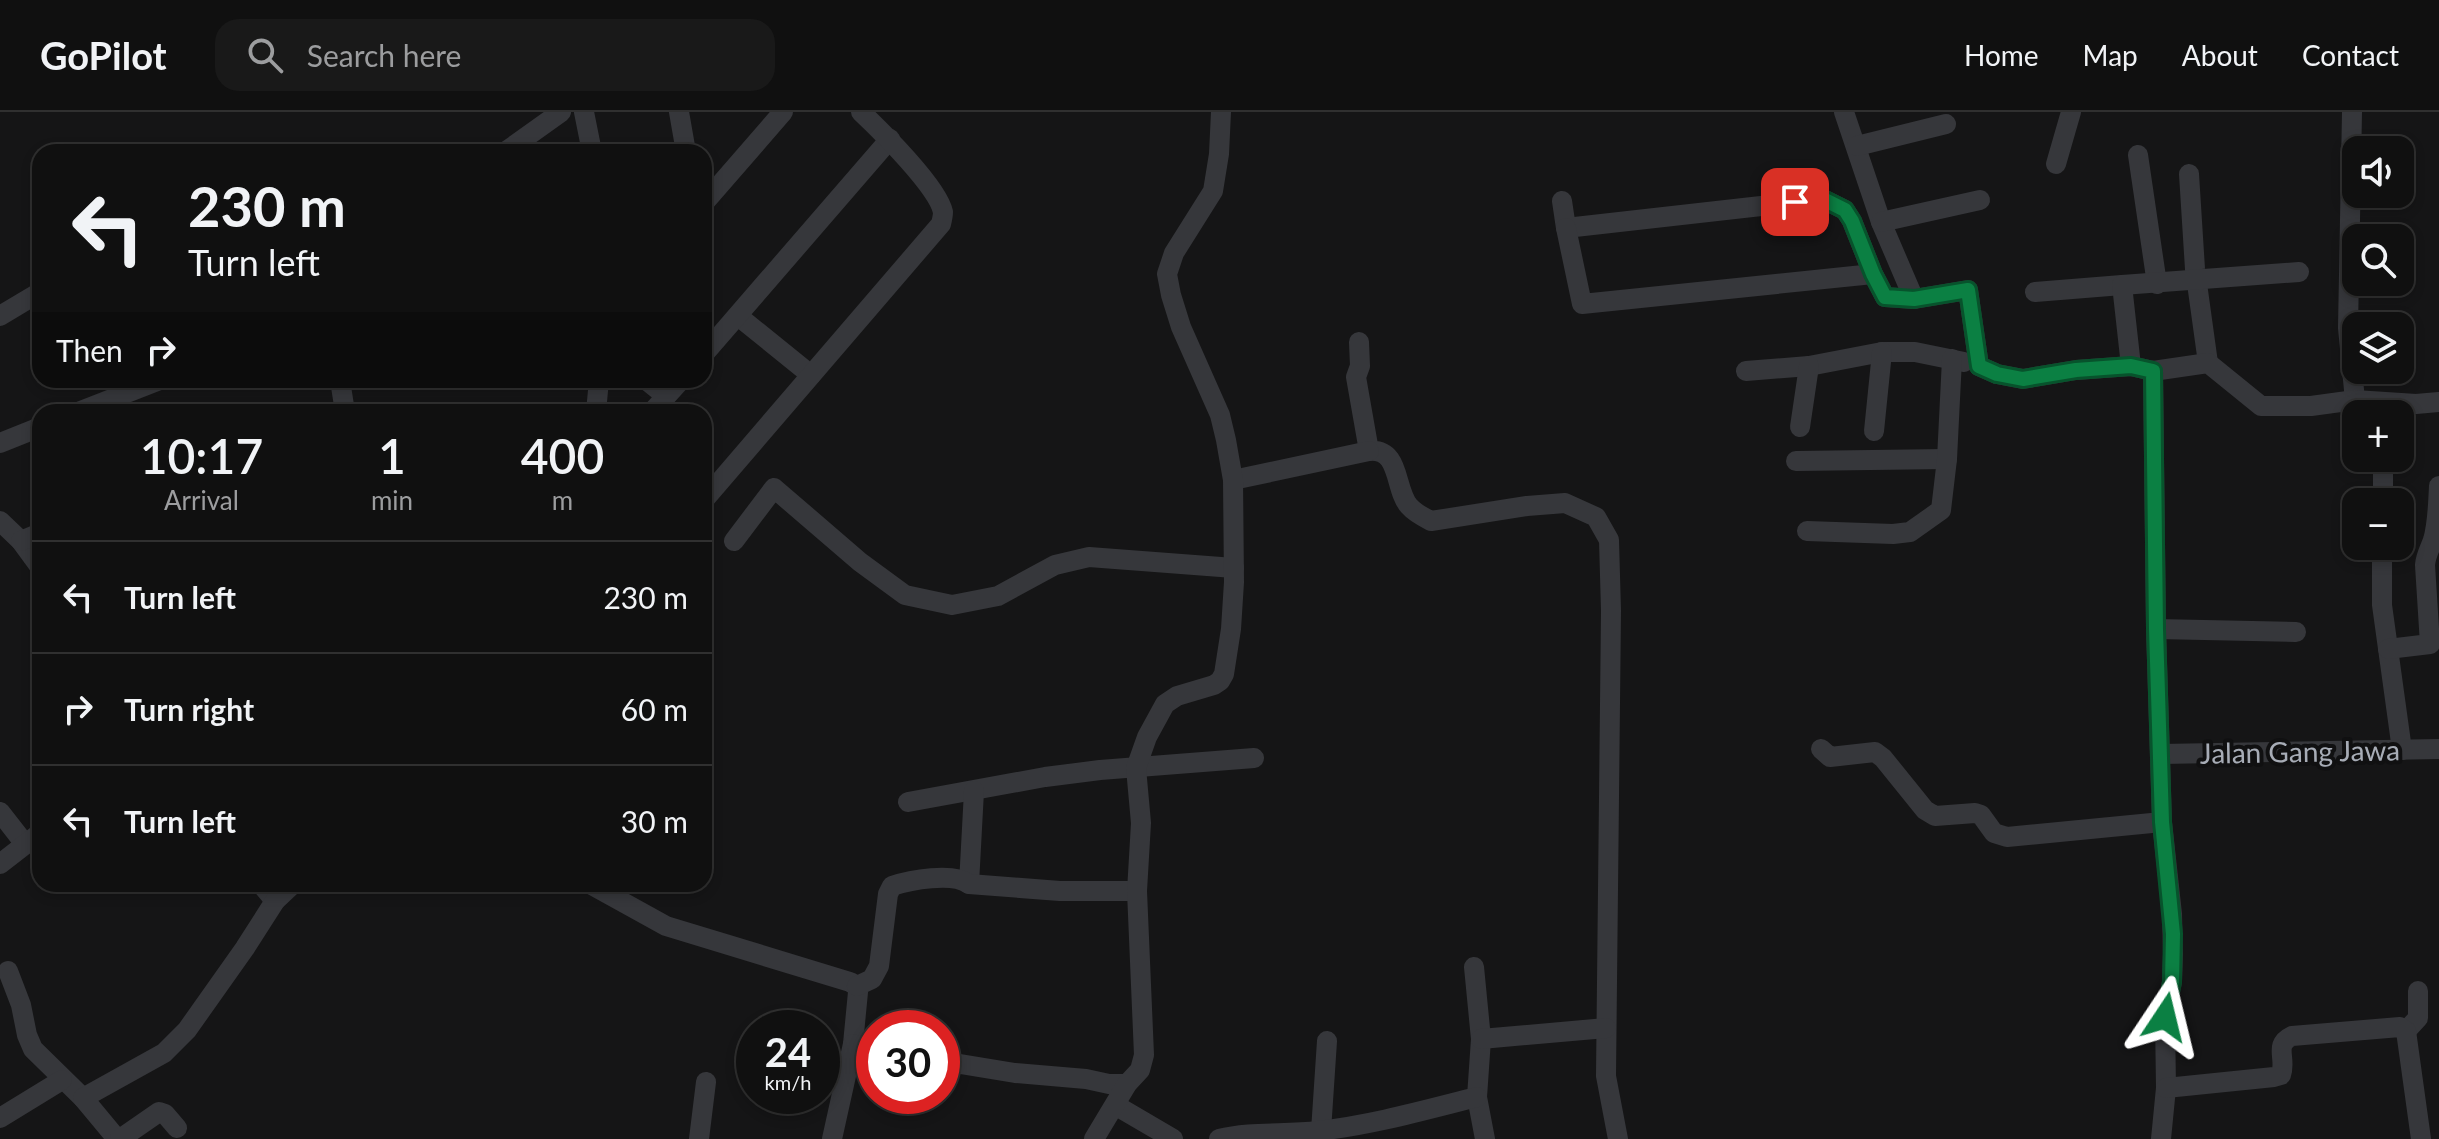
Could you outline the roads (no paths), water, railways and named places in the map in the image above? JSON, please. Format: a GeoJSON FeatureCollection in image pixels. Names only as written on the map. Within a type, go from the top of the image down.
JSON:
{"type":"FeatureCollection","features":[{"type":"Feature","properties":{"kind":"street"},"geometry":{"type":"LineString","coordinates":[[516,144],[561,112]]}},
{"type":"Feature","properties":{"kind":"street"},"geometry":{"type":"LineString","coordinates":[[584,112],[590,144]]}},
{"type":"Feature","properties":{"kind":"street"},"geometry":{"type":"LineString","coordinates":[[679,112],[685,144]]}},
{"type":"Feature","properties":{"kind":"street"},"geometry":{"type":"LineString","coordinates":[[712,194],[783,112]]}},
{"type":"Feature","properties":{"kind":"street"},"geometry":{"type":"LineString","coordinates":[[712,491],[941,224],[943,214],[939,203],[890,139],[861,112]]}},
{"type":"Feature","properties":{"kind":"street"},"geometry":{"type":"LineString","coordinates":[[1094,1139],[1127,1084],[1140,1070],[1144,1055],[1137,891],[1141,823],[1136,768],[1147,737],[1165,704],[1177,696],[1220,681],[1224,674],[1231,629],[1233,480],[1220,415],[1181,327],[1167,274],[1174,253],[1213,191],[1218,166],[1221,112]]}},
{"type":"Feature","properties":{"kind":"street"},"geometry":{"type":"LineString","coordinates":[[1844,112],[1881,222],[1914,299]]}},
{"type":"Feature","properties":{"kind":"street"},"geometry":{"type":"LineString","coordinates":[[2056,164],[2071,112]]}},
{"type":"Feature","properties":{"kind":"street"},"geometry":{"type":"LineString","coordinates":[[2352,112],[2348,328],[2355,400]]}},
{"type":"Feature","properties":{"kind":"street"},"geometry":{"type":"LineString","coordinates":[[1857,146],[1946,124]]}},
{"type":"Feature","properties":{"kind":"street"},"geometry":{"type":"LineString","coordinates":[[712,345],[890,139]]}},
{"type":"Feature","properties":{"kind":"street"},"geometry":{"type":"LineString","coordinates":[[2138,155],[2157,284]]}},
{"type":"Feature","properties":{"kind":"street"},"geometry":{"type":"LineString","coordinates":[[2189,174],[2196,278],[2208,363],[2261,406],[2311,406],[2342,402]]}},
{"type":"Feature","properties":{"kind":"street"},"geometry":{"type":"LineString","coordinates":[[1566,228],[1823,199],[1845,210],[1852,221],[1885,297],[1914,299],[1968,290],[1979,366]]}},
{"type":"Feature","properties":{"kind":"street"},"geometry":{"type":"LineString","coordinates":[[1881,222],[1980,200]]}},
{"type":"Feature","properties":{"kind":"street"},"geometry":{"type":"LineString","coordinates":[[1562,201],[1582,304],[1873,274]]}},
{"type":"Feature","properties":{"kind":"street"},"geometry":{"type":"LineString","coordinates":[[2035,292],[2299,272]]}},
{"type":"Feature","properties":{"kind":"street"},"geometry":{"type":"LineString","coordinates":[[2122,285],[2131,366]]}},
{"type":"Feature","properties":{"kind":"street"},"geometry":{"type":"LineString","coordinates":[[0,316],[32,297]]}},
{"type":"Feature","properties":{"kind":"street"},"geometry":{"type":"LineString","coordinates":[[738,316],[811,375]]}},
{"type":"Feature","properties":{"kind":"street"},"geometry":{"type":"LineString","coordinates":[[1359,342],[1360,366],[1356,377],[1369,451]]}},
{"type":"Feature","properties":{"kind":"street"},"geometry":{"type":"LineString","coordinates":[[1746,371],[1809,366],[1882,352],[1915,352],[1952,359],[2023,379],[2076,370],[2131,366],[2153,371],[2208,363]]}},
{"type":"Feature","properties":{"kind":"street"},"geometry":{"type":"LineString","coordinates":[[1874,431],[1882,352]]}},
{"type":"Feature","properties":{"kind":"street"},"geometry":{"type":"LineString","coordinates":[[1807,531],[1910,532],[1941,510],[1952,359]]}},
{"type":"Feature","properties":{"kind":"street"},"geometry":{"type":"LineString","coordinates":[[1800,427],[1809,366]]}},
{"type":"Feature","properties":{"kind":"street"},"geometry":{"type":"LineString","coordinates":[[2153,371],[2162,822],[2173,941],[2172,982],[2165,1017],[2166,1088],[2161,1139]]}},
{"type":"Feature","properties":{"kind":"street"},"geometry":{"type":"LineString","coordinates":[[98,404],[140,388]]}},
{"type":"Feature","properties":{"kind":"street"},"geometry":{"type":"LineString","coordinates":[[656,388],[666,396]]}},
{"type":"Feature","properties":{"kind":"street"},"geometry":{"type":"LineString","coordinates":[[659,404],[674,388]]}},
{"type":"Feature","properties":{"kind":"street"},"geometry":{"type":"LineString","coordinates":[[2414,404],[2439,402]]}},
{"type":"Feature","properties":{"kind":"street"},"geometry":{"type":"LineString","coordinates":[[0,443],[32,430]]}},
{"type":"Feature","properties":{"kind":"street"},"geometry":{"type":"LineString","coordinates":[[1233,480],[1377,451],[1394,464],[1409,506],[1431,521],[1565,503],[1596,517],[1609,540],[1606,1076],[1618,1139]]}},
{"type":"Feature","properties":{"kind":"street"},"geometry":{"type":"LineString","coordinates":[[1796,461],[1947,459]]}},
{"type":"Feature","properties":{"kind":"street"},"geometry":{"type":"LineString","coordinates":[[2388,649],[2430,644],[2433,582],[2426,553],[2433,543],[2436,528],[2439,486]]}},
{"type":"Feature","properties":{"kind":"street"},"geometry":{"type":"LineString","coordinates":[[734,541],[774,488],[860,562],[905,595],[952,605],[998,596],[1055,565],[1089,557],[1234,568]]}},
{"type":"Feature","properties":{"kind":"street"},"geometry":{"type":"LineString","coordinates":[[0,521],[30,537]]}},
{"type":"Feature","properties":{"kind":"street"},"geometry":{"type":"LineString","coordinates":[[2382,560],[2382,605],[2402,750]]}},
{"type":"Feature","properties":{"kind":"street"},"geometry":{"type":"LineString","coordinates":[[2156,629],[2296,632]]}},
{"type":"Feature","properties":{"kind":"street"},"geometry":{"type":"LineString","coordinates":[[1821,749],[1830,757],[1875,752],[1925,810],[1935,816],[1975,813],[1981,815],[1994,833],[2007,837],[2162,822]]}},
{"type":"Feature","properties":{"kind":"street","name":"Jalan Gang Jawa"},"geometry":{"type":"LineString","coordinates":[[2161,754],[2439,749]]}},
{"type":"Feature","properties":{"kind":"street"},"geometry":{"type":"LineString","coordinates":[[908,802],[1100,770],[1254,758]]}},
{"type":"Feature","properties":{"kind":"street"},"geometry":{"type":"LineString","coordinates":[[969,884],[974,791]]}},
{"type":"Feature","properties":{"kind":"street"},"geometry":{"type":"LineString","coordinates":[[0,812],[32,838],[0,864]]}},
{"type":"Feature","properties":{"kind":"street"},"geometry":{"type":"LineString","coordinates":[[604,892],[666,926],[857,986],[872,979],[879,966],[888,894],[892,886],[906,881],[954,878],[969,884],[1060,891],[1137,891]]}},
{"type":"Feature","properties":{"kind":"street"},"geometry":{"type":"LineString","coordinates":[[268,892],[275,901]]}},
{"type":"Feature","properties":{"kind":"street"},"geometry":{"type":"LineString","coordinates":[[83,1098],[164,1053],[187,1030],[275,901],[285,892]]}},
{"type":"Feature","properties":{"kind":"street"},"geometry":{"type":"LineString","coordinates":[[1474,967],[1481,1039],[1477,1097],[1485,1139]]}},
{"type":"Feature","properties":{"kind":"street"},"geometry":{"type":"LineString","coordinates":[[8,971],[33,1049],[119,1139],[159,1112],[165,1114],[177,1128]]}},
{"type":"Feature","properties":{"kind":"street"},"geometry":{"type":"LineString","coordinates":[[857,986],[859,1010]]}},
{"type":"Feature","properties":{"kind":"street"},"geometry":{"type":"LineString","coordinates":[[2406,1031],[2418,1018],[2418,991]]}},
{"type":"Feature","properties":{"kind":"street"},"geometry":{"type":"LineString","coordinates":[[2166,1088],[2281,1075],[2281,1045],[2292,1036],[2400,1027],[2406,1031],[2421,1139]]}},
{"type":"Feature","properties":{"kind":"street"},"geometry":{"type":"LineString","coordinates":[[1481,1039],[1606,1028]]}},
{"type":"Feature","properties":{"kind":"street"},"geometry":{"type":"LineString","coordinates":[[1321,1131],[1327,1041]]}},
{"type":"Feature","properties":{"kind":"street"},"geometry":{"type":"LineString","coordinates":[[960,1064],[1015,1073],[1127,1084]]}},
{"type":"Feature","properties":{"kind":"street"},"geometry":{"type":"LineString","coordinates":[[832,1139],[856,1069]]}},
{"type":"Feature","properties":{"kind":"street"},"geometry":{"type":"LineString","coordinates":[[0,1118],[62,1080]]}},
{"type":"Feature","properties":{"kind":"street"},"geometry":{"type":"LineString","coordinates":[[699,1139],[706,1082]]}},
{"type":"Feature","properties":{"kind":"street"},"geometry":{"type":"LineString","coordinates":[[1219,1139],[1321,1131],[1477,1097]]}},
{"type":"Feature","properties":{"kind":"street"},"geometry":{"type":"LineString","coordinates":[[1115,1105],[1173,1139]]}}]}
